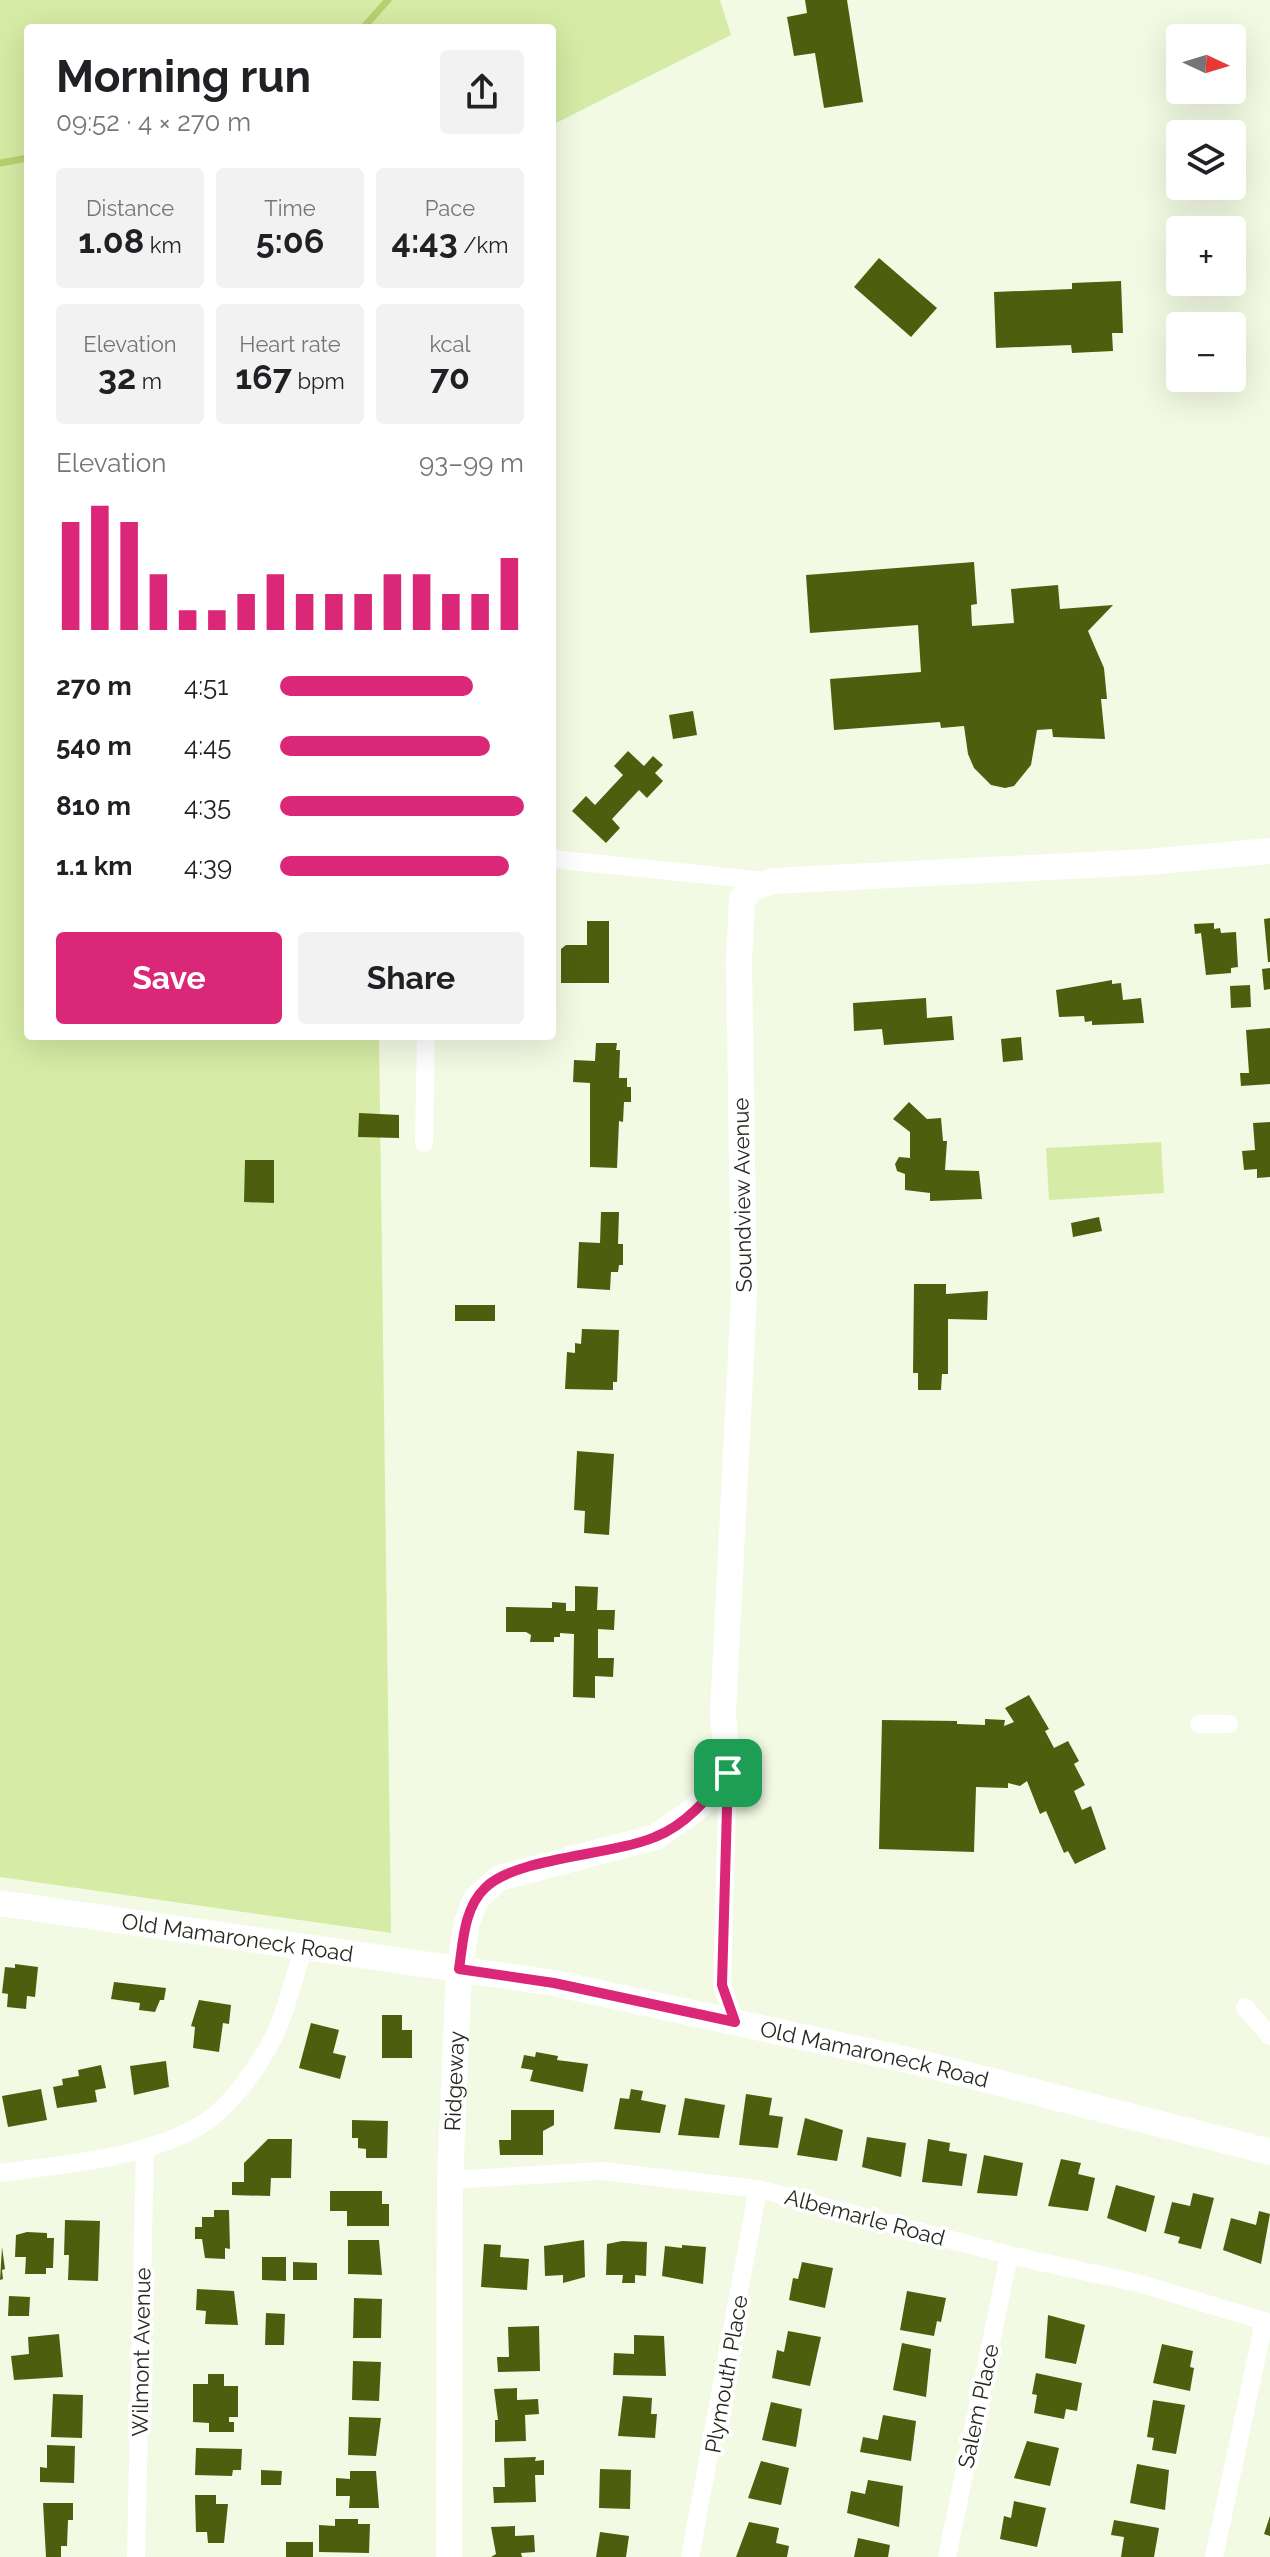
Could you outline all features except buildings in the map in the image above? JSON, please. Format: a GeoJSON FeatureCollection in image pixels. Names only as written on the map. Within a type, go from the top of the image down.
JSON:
{"type":"FeatureCollection","features":[{"type":"Feature","properties":{"kind":"street"},"geometry":{"type":"LineString","coordinates":[[556,859],[773,881],[1148,862],[1270,851]]}},
{"type":"Feature","properties":{"kind":"street","name":"Soundview Avenue"},"geometry":{"type":"LineString","coordinates":[[735,2022],[722,1985],[728,1773],[723,1713],[744,1295],[739,961],[742,899],[753,888],[773,881]]}},
{"type":"Feature","properties":{"kind":"street"},"geometry":{"type":"LineString","coordinates":[[424,1143],[426,1040]]}},
{"type":"Feature","properties":{"kind":"street"},"geometry":{"type":"LineString","coordinates":[[1199,1724],[1229,1724]]}},
{"type":"Feature","properties":{"kind":"street","name":"Ridgeway"},"geometry":{"type":"LineString","coordinates":[[449,2557],[450,2180],[459,1969],[467,1923],[475,1900],[486,1887],[513,1872],[656,1837],[697,1808],[728,1773]]}},
{"type":"Feature","properties":{"kind":"street","name":"Old Mamaroneck Road"},"geometry":{"type":"LineString","coordinates":[[0,1903],[554,1983],[928,2064],[1270,2152]]}},
{"type":"Feature","properties":{"kind":"street"},"geometry":{"type":"LineString","coordinates":[[0,2173],[145,2148],[175,2138],[209,2120],[246,2080],[267,2050],[304,1946]]}},
{"type":"Feature","properties":{"kind":"street"},"geometry":{"type":"LineString","coordinates":[[1245,2007],[1270,2036]]}},
{"type":"Feature","properties":{"kind":"street","name":"Wilmont Avenue"},"geometry":{"type":"LineString","coordinates":[[136,2557],[145,2148]]}},
{"type":"Feature","properties":{"kind":"street","name":"Albemarle Road"},"geometry":{"type":"LineString","coordinates":[[450,2180],[602,2171],[758,2189],[1009,2255],[1138,2283],[1267,2322]]}},
{"type":"Feature","properties":{"kind":"street","name":"Plymouth Place"},"geometry":{"type":"LineString","coordinates":[[690,2557],[717,2429],[758,2189]]}},
{"type":"Feature","properties":{"kind":"street","name":"Salem Place"},"geometry":{"type":"LineString","coordinates":[[947,2557],[1009,2255]]}},
{"type":"Feature","properties":{"kind":"street"},"geometry":{"type":"LineString","coordinates":[[1214,2557],[1267,2322]]}},
{"type":"Feature","properties":{"kind":"green space"},"geometry":{"type":"Polygon","coordinates":[[[0,0],[720,0],[731,35],[556,123],[556,24],[24,24],[24,1040],[379,1040],[391,1933],[0,1877],[0,0]]]}},
{"type":"Feature","properties":{"kind":"green space"},"geometry":{"type":"Polygon","coordinates":[[[1161,1142],[1164,1193],[1049,1200],[1046,1148],[1161,1142]]]}},
{"type":"Feature","properties":{"kind":"waterway"},"geometry":{"type":"LineString","coordinates":[[367,24],[388,0]]}},
{"type":"Feature","properties":{"kind":"waterway"},"geometry":{"type":"LineString","coordinates":[[0,163],[24,159]]}},
{"type":"Feature","properties":{"kind":"route"},"geometry":{"type":"LineString","coordinates":[[728,1773],[722,1985],[735,2022],[554,1983],[459,1969],[467,1923],[475,1900],[486,1887],[513,1872],[626,1847],[656,1837],[678,1825],[728,1773]]}}]}
